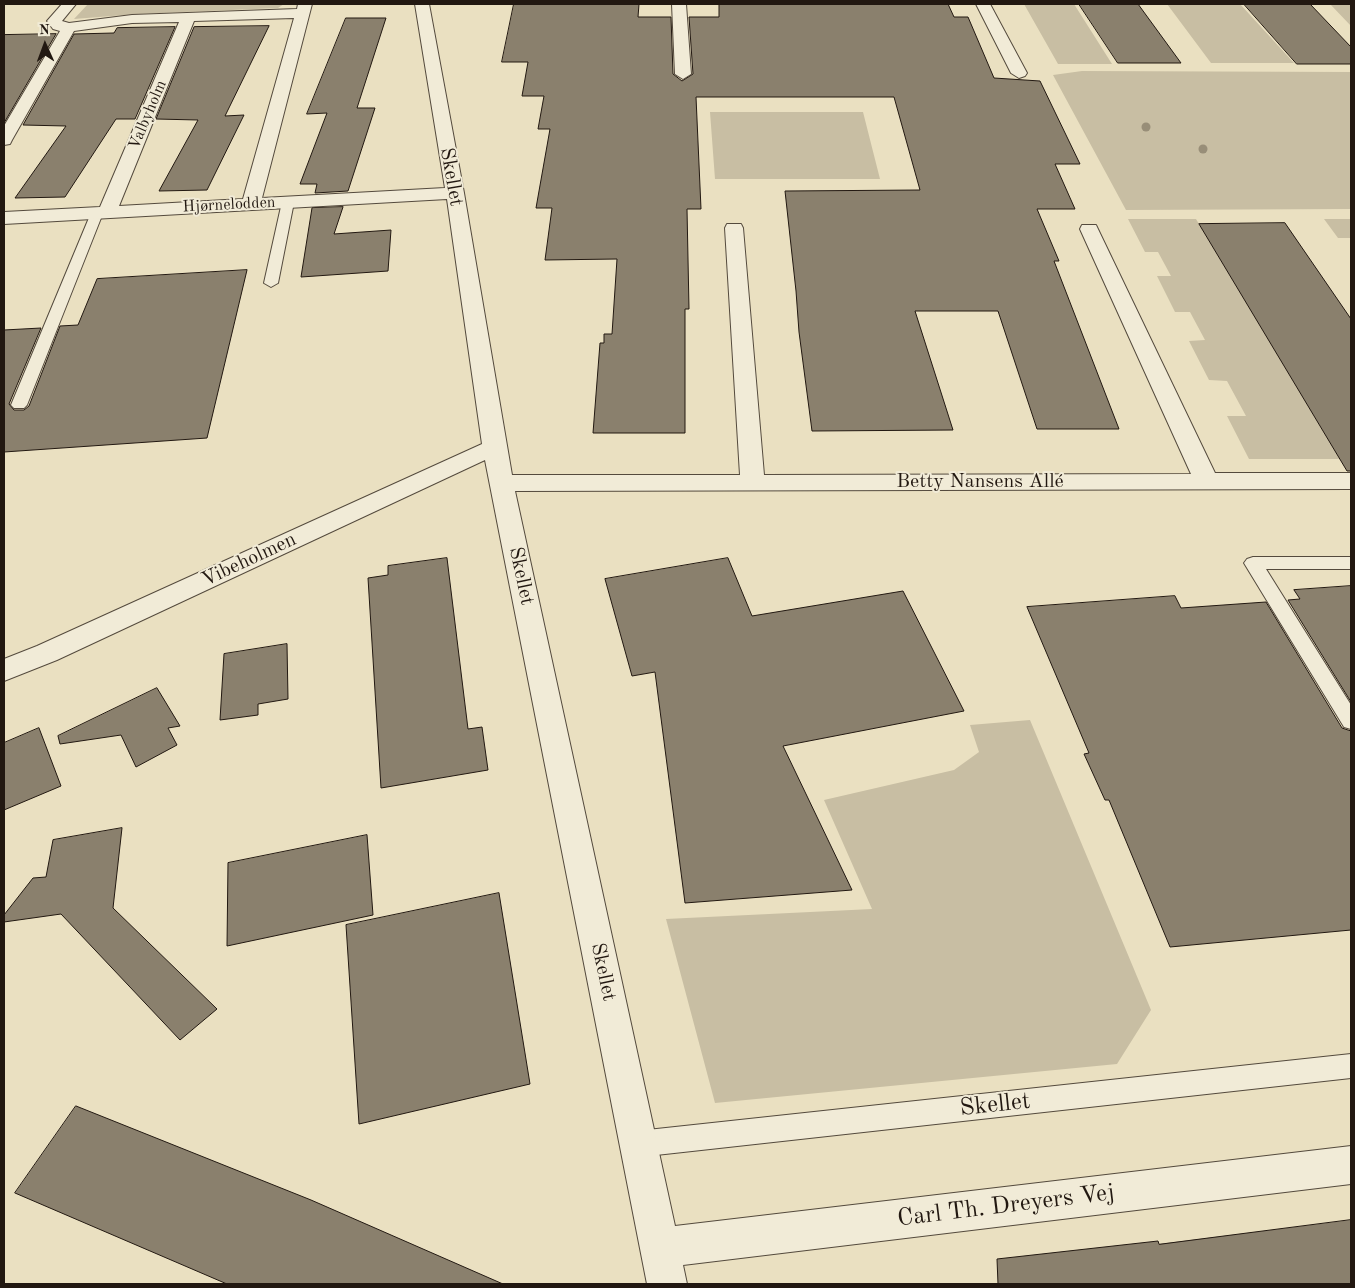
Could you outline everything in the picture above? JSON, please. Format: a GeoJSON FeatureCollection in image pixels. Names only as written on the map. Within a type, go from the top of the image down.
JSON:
{"type":"FeatureCollection","features":[{"type":"Feature","properties":{"kind":"street"},"geometry":{"type":"LineString","coordinates":[[68,4],[54,21],[58,26],[69,28],[132,19],[188,17],[303,8],[251,204]]}},
{"type":"Feature","properties":{"kind":"street","name":"Skellet"},"geometry":{"type":"LineString","coordinates":[[422,4],[455,193],[483,390],[664,1266]]}},
{"type":"Feature","properties":{"kind":"street"},"geometry":{"type":"LineString","coordinates":[[679,4],[683,74]]}},
{"type":"Feature","properties":{"kind":"street"},"geometry":{"type":"LineString","coordinates":[[983,4],[1019,73]]}},
{"type":"Feature","properties":{"kind":"street","name":"Valbyholm"},"geometry":{"type":"LineString","coordinates":[[102,213],[188,17]]}},
{"type":"Feature","properties":{"kind":"street"},"geometry":{"type":"LineString","coordinates":[[4,140],[69,28]]}},
{"type":"Feature","properties":{"kind":"street","name":"Hjørnelodden"},"geometry":{"type":"LineString","coordinates":[[4,218],[455,193]]}},
{"type":"Feature","properties":{"kind":"street"},"geometry":{"type":"LineString","coordinates":[[734,228],[752,482]]}},
{"type":"Feature","properties":{"kind":"street"},"geometry":{"type":"LineString","coordinates":[[1089,229],[1207,482]]}},
{"type":"Feature","properties":{"kind":"street","name":"Vibeholmen"},"geometry":{"type":"LineString","coordinates":[[4,670],[47,653],[494,447]]}},
{"type":"Feature","properties":{"kind":"street","name":"Betty Nansens Allé"},"geometry":{"type":"LineString","coordinates":[[502,483],[1351,481]]}},
{"type":"Feature","properties":{"kind":"street","name":"Carl Th. Dreyers Vej"},"geometry":{"type":"LineString","coordinates":[[664,1266],[1351,1164]]}},
{"type":"Feature","properties":{"kind":"lane"},"geometry":{"type":"LineString","coordinates":[[271,283],[288,202]]}},
{"type":"Feature","properties":{"kind":"lane"},"geometry":{"type":"LineString","coordinates":[[19,405],[102,213]]}},
{"type":"Feature","properties":{"kind":"lane"},"geometry":{"type":"LineString","coordinates":[[1351,563],[1253,563],[1351,721]]}},
{"type":"Feature","properties":{"kind":"lane","name":"Skellet"},"geometry":{"type":"LineString","coordinates":[[638,1144],[1351,1066]]}},
{"type":"Feature","properties":{"kind":"shaded area"},"geometry":{"type":"Polygon","coordinates":[[[88,4],[284,4],[278,8],[137,14],[74,19],[88,4]]]}},
{"type":"Feature","properties":{"kind":"shaded area"},"geometry":{"type":"Polygon","coordinates":[[[1024,4],[1074,4],[1112,64],[1058,64],[1024,4]]]}},
{"type":"Feature","properties":{"kind":"shaded area"},"geometry":{"type":"Polygon","coordinates":[[[1167,4],[1240,4],[1294,63],[1211,63],[1167,4]]]}},
{"type":"Feature","properties":{"kind":"shaded area"},"geometry":{"type":"Polygon","coordinates":[[[1330,4],[1351,4],[1351,26],[1330,4]]]}},
{"type":"Feature","properties":{"kind":"shaded area"},"geometry":{"type":"Polygon","coordinates":[[[1082,71],[1351,72],[1351,209],[1126,210],[1053,75],[1082,71]]]}},
{"type":"Feature","properties":{"kind":"shaded area"},"geometry":{"type":"Polygon","coordinates":[[[710,112],[863,112],[880,179],[715,179],[710,112]]]}},
{"type":"Feature","properties":{"kind":"shaded area"},"geometry":{"type":"Polygon","coordinates":[[[1128,219],[1196,219],[1340,459],[1249,459],[1227,416],[1246,416],[1227,381],[1209,380],[1189,341],[1205,340],[1190,312],[1175,312],[1157,276],[1171,276],[1158,252],[1145,252],[1128,219]]]}},
{"type":"Feature","properties":{"kind":"shaded area"},"geometry":{"type":"Polygon","coordinates":[[[1324,219],[1351,219],[1351,238],[1338,238],[1324,219]]]}},
{"type":"Feature","properties":{"kind":"shaded area"},"geometry":{"type":"Polygon","coordinates":[[[1030,720],[1151,1010],[1117,1064],[715,1103],[666,919],[872,909],[824,800],[954,770],[979,752],[970,725],[1030,720]]]}},
{"type":"Feature","properties":{"kind":"building"},"geometry":{"type":"Polygon","coordinates":[[[514,4],[639,4],[638,17],[671,17],[673,74],[682,81],[693,74],[689,17],[719,17],[719,4],[948,4],[954,17],[968,17],[994,78],[1040,81],[1080,164],[1055,164],[1075,209],[1037,209],[1059,261],[1054,261],[1119,429],[1037,429],[998,311],[915,311],[953,430],[812,431],[799,332],[785,191],[920,190],[894,97],[696,97],[701,209],[687,209],[689,309],[685,309],[685,433],[593,433],[600,343],[604,343],[604,334],[612,334],[617,259],[545,260],[552,208],[536,208],[550,129],[538,129],[544,96],[522,96],[528,62],[502,62],[514,4]]]}},
{"type":"Feature","properties":{"kind":"building"},"geometry":{"type":"Polygon","coordinates":[[[1079,4],[1138,4],[1181,63],[1118,63],[1079,4]]]}},
{"type":"Feature","properties":{"kind":"building"},"geometry":{"type":"Polygon","coordinates":[[[1244,4],[1310,4],[1351,47],[1351,64],[1297,64],[1244,4]]]}},
{"type":"Feature","properties":{"kind":"building"},"geometry":{"type":"Polygon","coordinates":[[[346,18],[386,18],[357,108],[375,108],[348,191],[315,193],[317,184],[300,184],[327,113],[307,114],[346,18]]]}},
{"type":"Feature","properties":{"kind":"building"},"geometry":{"type":"Polygon","coordinates":[[[269,26],[225,116],[244,115],[207,190],[159,191],[198,120],[156,119],[194,27],[269,26]]]}},
{"type":"Feature","properties":{"kind":"building"},"geometry":{"type":"Polygon","coordinates":[[[175,27],[135,119],[116,119],[65,197],[15,198],[66,126],[23,125],[74,34],[114,33],[117,28],[175,27]]]}},
{"type":"Feature","properties":{"kind":"building"},"geometry":{"type":"Polygon","coordinates":[[[56,34],[4,123],[4,35],[56,34]]]}},
{"type":"Feature","properties":{"kind":"building"},"geometry":{"type":"Polygon","coordinates":[[[343,207],[334,234],[391,230],[388,271],[301,277],[312,208],[343,207]]]}},
{"type":"Feature","properties":{"kind":"building"},"geometry":{"type":"Polygon","coordinates":[[[1285,223],[1351,319],[1351,471],[1347,471],[1199,224],[1285,223]]]}},
{"type":"Feature","properties":{"kind":"building"},"geometry":{"type":"Polygon","coordinates":[[[247,270],[207,438],[4,452],[4,330],[41,328],[9,404],[14,410],[24,410],[29,406],[60,326],[78,325],[97,279],[247,270]]]}},
{"type":"Feature","properties":{"kind":"building"},"geometry":{"type":"Polygon","coordinates":[[[447,558],[468,729],[482,727],[488,770],[381,788],[368,578],[388,575],[388,566],[447,558]]]}},
{"type":"Feature","properties":{"kind":"building"},"geometry":{"type":"Polygon","coordinates":[[[728,558],[752,616],[903,591],[964,711],[783,746],[852,890],[685,903],[655,672],[632,676],[605,579],[728,558]]]}},
{"type":"Feature","properties":{"kind":"building"},"geometry":{"type":"Polygon","coordinates":[[[1351,586],[1351,702],[1288,600],[1300,599],[1294,590],[1351,586]]]}},
{"type":"Feature","properties":{"kind":"building"},"geometry":{"type":"Polygon","coordinates":[[[1175,596],[1181,608],[1266,602],[1342,728],[1351,731],[1351,930],[1170,947],[1109,800],[1105,800],[1084,754],[1089,753],[1027,607],[1175,596]]]}},
{"type":"Feature","properties":{"kind":"building"},"geometry":{"type":"Polygon","coordinates":[[[287,644],[288,699],[258,704],[258,715],[220,720],[224,654],[287,644]]]}},
{"type":"Feature","properties":{"kind":"building"},"geometry":{"type":"Polygon","coordinates":[[[157,688],[180,726],[168,728],[177,745],[136,767],[121,735],[60,744],[58,736],[157,688]]]}},
{"type":"Feature","properties":{"kind":"building"},"geometry":{"type":"Polygon","coordinates":[[[39,728],[61,786],[4,810],[4,743],[39,728]]]}},
{"type":"Feature","properties":{"kind":"building"},"geometry":{"type":"Polygon","coordinates":[[[122,828],[113,908],[217,1009],[180,1040],[61,914],[4,922],[4,915],[33,878],[46,877],[53,840],[122,828]]]}},
{"type":"Feature","properties":{"kind":"building"},"geometry":{"type":"Polygon","coordinates":[[[367,835],[373,915],[227,946],[228,863],[367,835]]]}},
{"type":"Feature","properties":{"kind":"building"},"geometry":{"type":"Polygon","coordinates":[[[499,893],[530,1084],[359,1124],[346,925],[499,893]]]}},
{"type":"Feature","properties":{"kind":"building"},"geometry":{"type":"Polygon","coordinates":[[[76,1106],[311,1200],[503,1284],[227,1284],[15,1193],[76,1106]]]}},
{"type":"Feature","properties":{"kind":"building"},"geometry":{"type":"Polygon","coordinates":[[[1351,1220],[1351,1284],[998,1284],[997,1259],[1158,1241],[1159,1244],[1351,1220]]]}}]}
